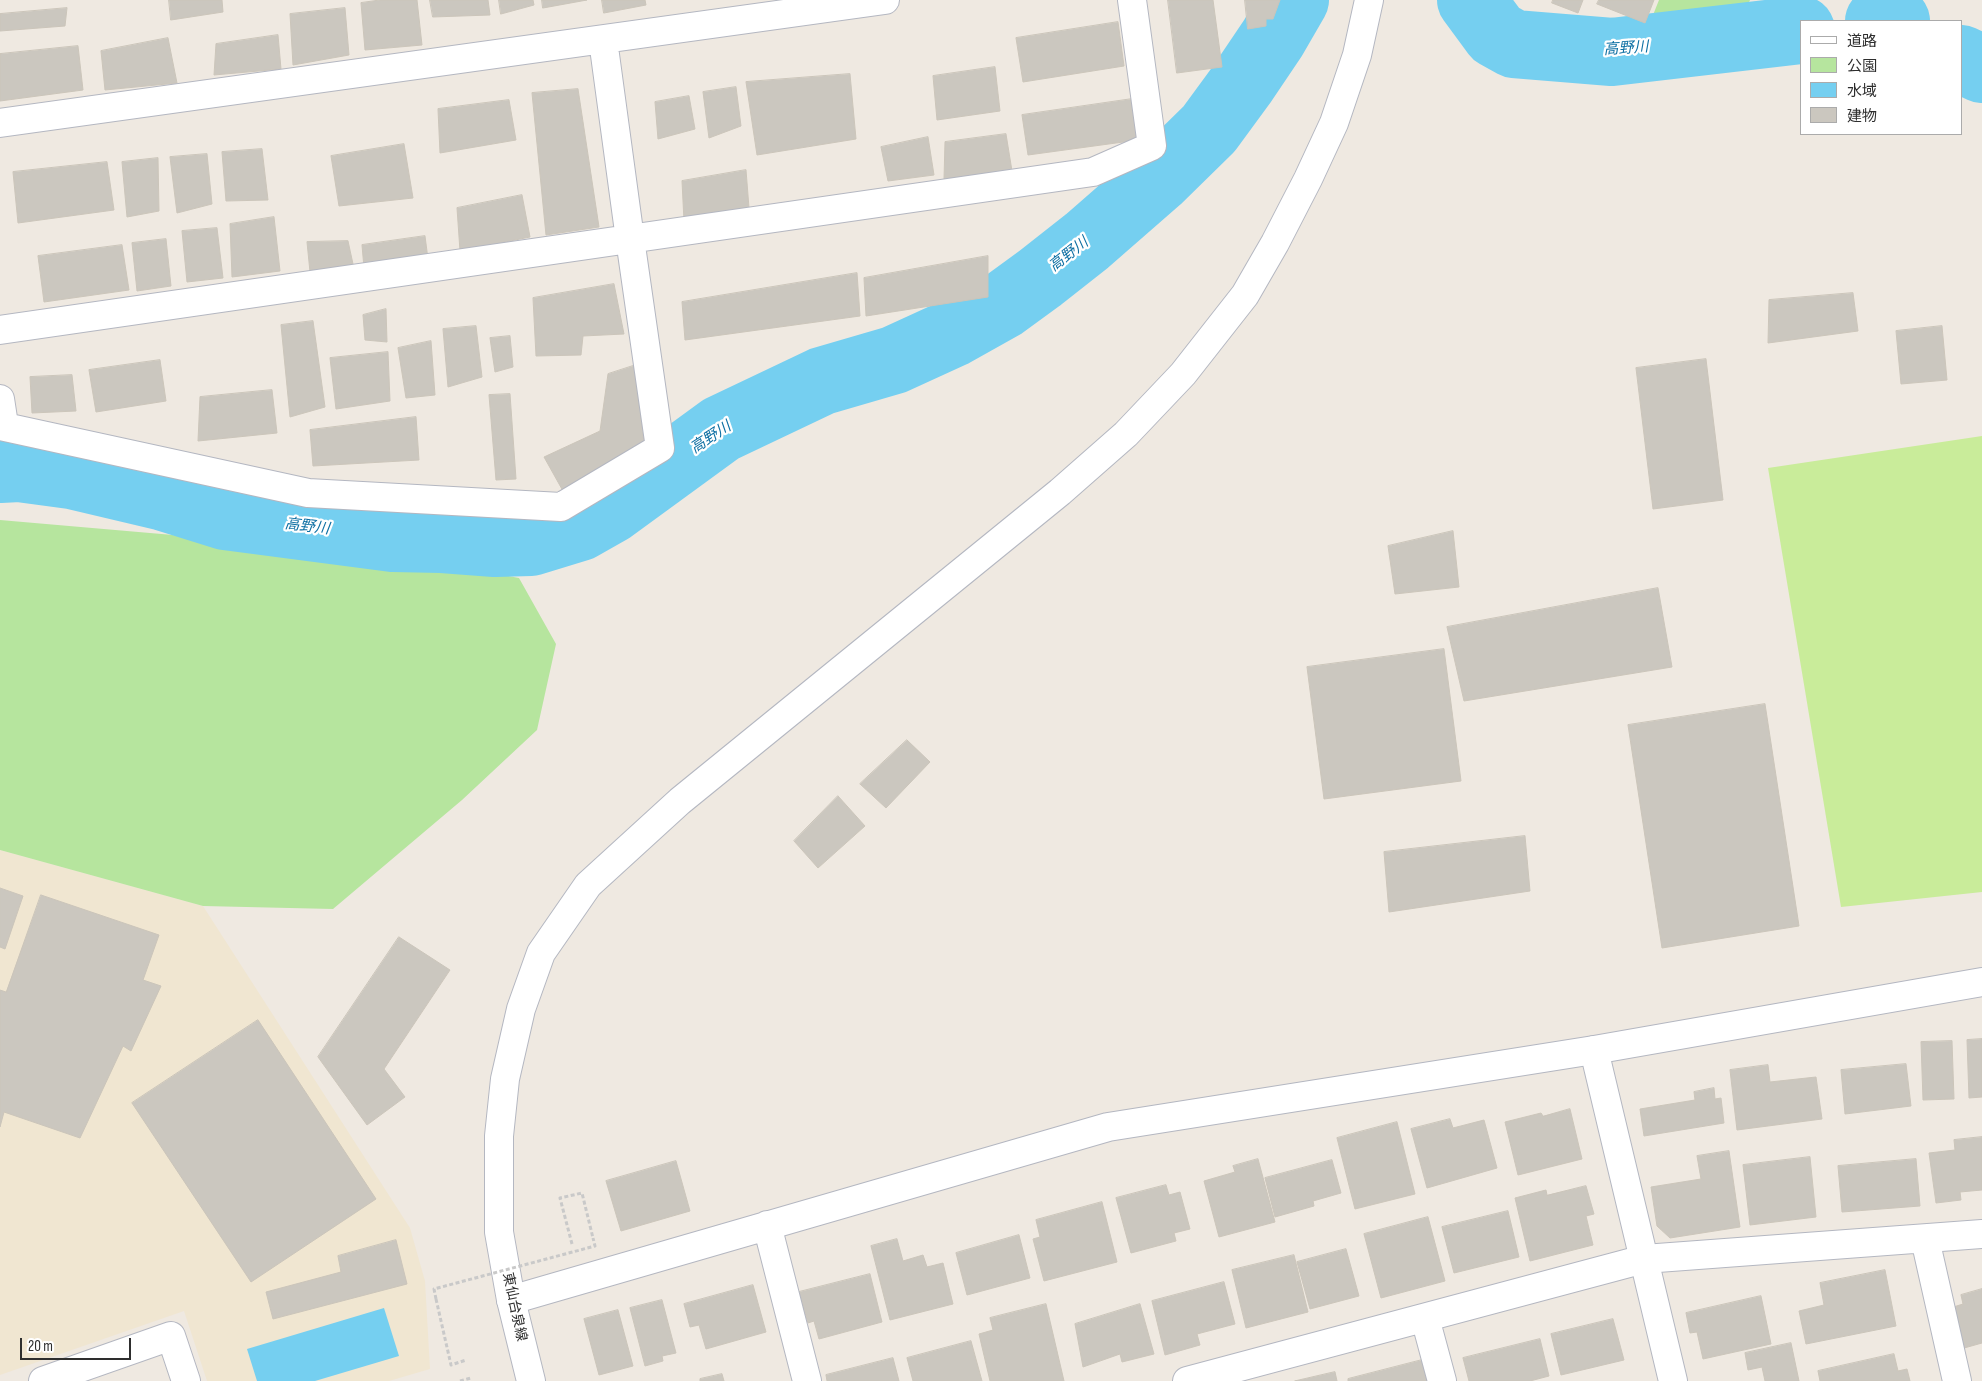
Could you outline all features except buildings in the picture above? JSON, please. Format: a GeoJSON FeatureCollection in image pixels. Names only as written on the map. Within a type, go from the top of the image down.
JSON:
{"type":"FeatureCollection","features":[{"type":"Feature","properties":{"kind":"street"},"geometry":{"type":"LineString","coordinates":[[0,123],[885,0]]}},
{"type":"Feature","properties":{"kind":"street"},"geometry":{"type":"LineString","coordinates":[[0,330],[1093,172],[1152,146],[1132,0]]}},
{"type":"Feature","properties":{"kind":"street","name":"東仙台泉線"},"geometry":{"type":"LineString","coordinates":[[531,1381],[511,1300],[499,1232],[499,1136],[505,1079],[521,1009],[541,953],[588,885],[680,801],[1060,492],[1126,434],[1183,374],[1245,295],[1276,242],[1308,179],[1334,123],[1356,55],[1369,0]]}},
{"type":"Feature","properties":{"kind":"street"},"geometry":{"type":"LineString","coordinates":[[1,417],[308,493],[562,507],[660,448],[603,40]]}},
{"type":"Feature","properties":{"kind":"street"},"geometry":{"type":"LineString","coordinates":[[511,1300],[1108,1127],[1594,1050],[1982,982]]}},
{"type":"Feature","properties":{"kind":"street"},"geometry":{"type":"LineString","coordinates":[[1594,1050],[1673,1381]]}},
{"type":"Feature","properties":{"kind":"street"},"geometry":{"type":"LineString","coordinates":[[766,1225],[808,1381]]}},
{"type":"Feature","properties":{"kind":"street"},"geometry":{"type":"LineString","coordinates":[[1187,1381],[1234,1375],[1425,1318],[1644,1259],[1982,1234]]}},
{"type":"Feature","properties":{"kind":"street"},"geometry":{"type":"LineString","coordinates":[[1925,1239],[1958,1381]]}},
{"type":"Feature","properties":{"kind":"street"},"geometry":{"type":"LineString","coordinates":[[1425,1318],[1442,1381]]}},
{"type":"Feature","properties":{"kind":"street"},"geometry":{"type":"LineString","coordinates":[[43,1381],[171,1336],[186,1381]]}},
{"type":"Feature","properties":{"kind":"path"},"geometry":{"type":"LineString","coordinates":[[466,1360],[451,1365],[434,1289],[595,1246],[582,1193],[560,1198],[572,1244]]}},
{"type":"Feature","properties":{"kind":"path"},"geometry":{"type":"LineString","coordinates":[[460,1381],[471,1378]]}},
{"type":"Feature","properties":{"kind":"shaded area"},"geometry":{"type":"Polygon","coordinates":[[[0,850],[203,906],[410,1228],[425,1281],[430,1369],[389,1381],[207,1381],[184,1311],[0,1375],[0,850]]]}},
{"type":"Feature","properties":{"kind":"green space"},"geometry":{"type":"Polygon","coordinates":[[[1659,0],[1750,0],[1746,9],[1649,25],[1659,0]]]}},
{"type":"Feature","properties":{"kind":"green space"},"geometry":{"type":"Polygon","coordinates":[[[1982,436],[1982,892],[1841,907],[1768,468],[1982,436]]]}},
{"type":"Feature","properties":{"kind":"green space"},"geometry":{"type":"Polygon","coordinates":[[[0,520],[392,554],[519,578],[556,644],[537,730],[462,800],[333,909],[203,906],[0,850],[0,520]]]}},
{"type":"Feature","properties":{"kind":"water"},"geometry":{"type":"Polygon","coordinates":[[[384,1308],[399,1356],[315,1381],[257,1381],[247,1349],[384,1308]]]}},
{"type":"Feature","properties":{"kind":"waterway","name":"高野川"},"geometry":{"type":"LineString","coordinates":[[0,469],[19,468],[71,475],[164,497],[225,516],[393,538],[495,543],[531,542],[580,527],[610,510],[721,429],[822,381],[894,360],[953,333],[1003,305],[1040,278],[1087,241],[1158,179],[1209,129],[1273,38],[1295,0]]}},
{"type":"Feature","properties":{"kind":"waterway","name":"高野川"},"geometry":{"type":"LineString","coordinates":[[1471,0],[1496,34],[1514,44],[1612,52],[1800,30]]}},
{"type":"Feature","properties":{"kind":"waterway","name":"高野川"},"geometry":{"type":"LineString","coordinates":[[1962,59],[1982,69]]}}]}
